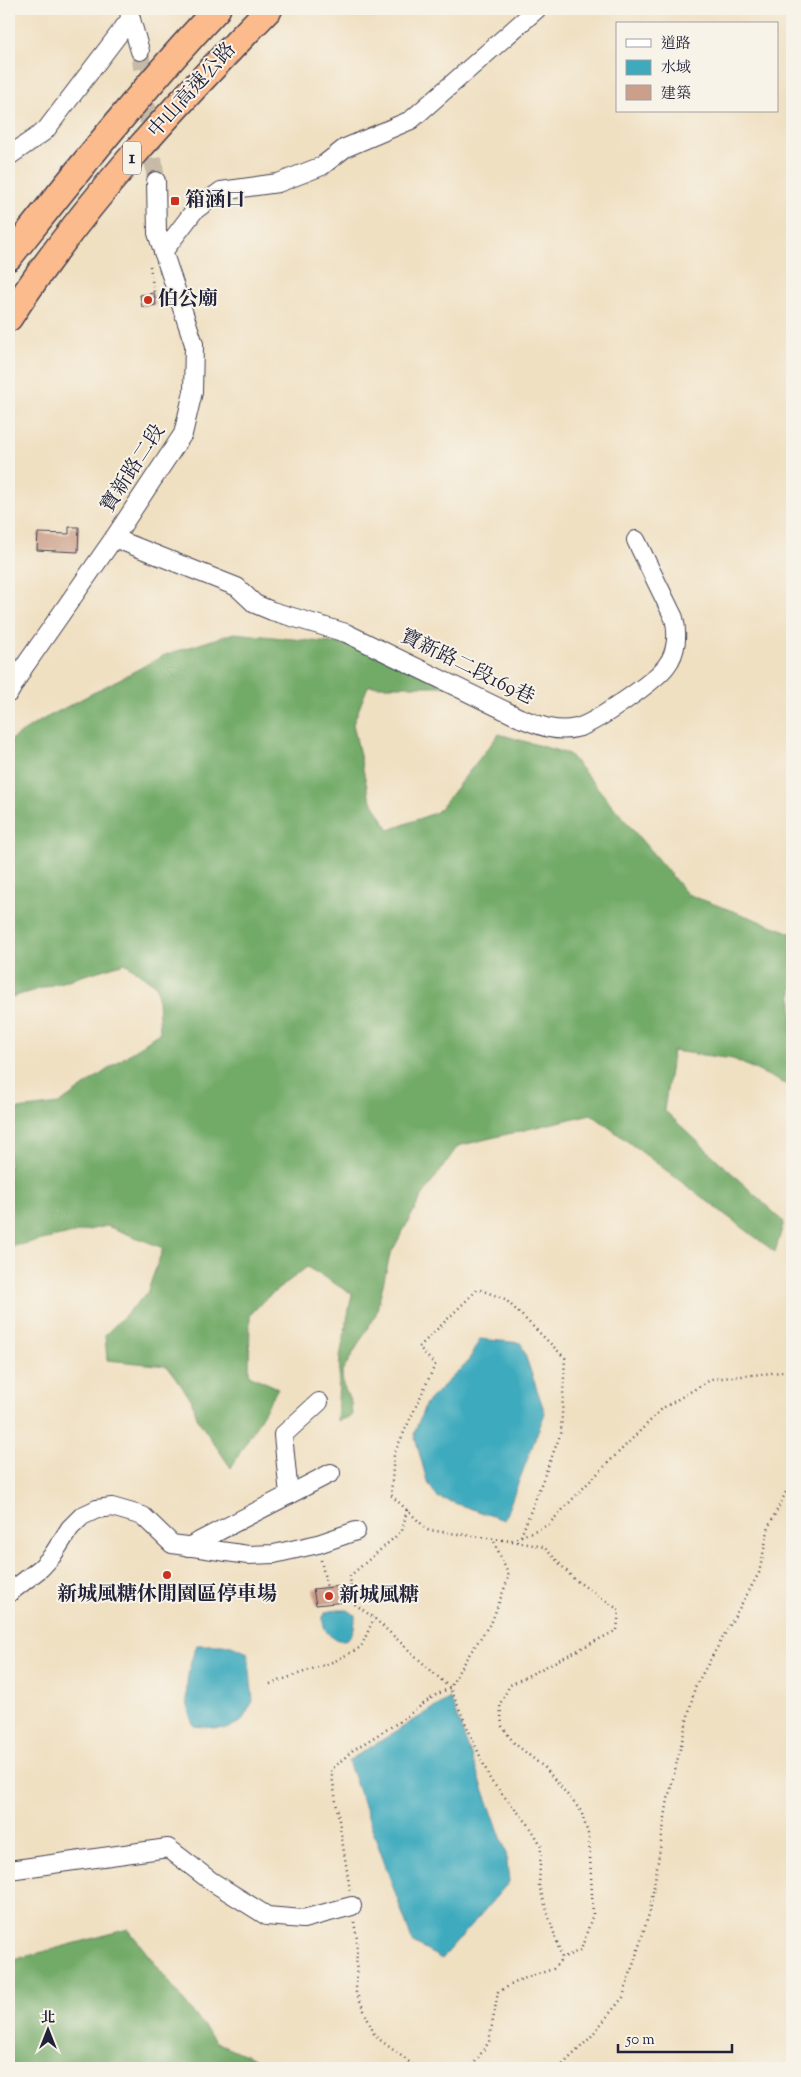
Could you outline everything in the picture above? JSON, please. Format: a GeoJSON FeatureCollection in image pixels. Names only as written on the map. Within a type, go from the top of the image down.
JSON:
{"type":"FeatureCollection","features":[{"type":"Feature","properties":{"kind":"highway","name":"中山高速公路"},"geometry":{"type":"LineString","coordinates":[[9,257],[110,131],[184,44],[217,9]]}},
{"type":"Feature","properties":{"kind":"highway","name":"中山高速公路"},"geometry":{"type":"LineString","coordinates":[[9,318],[87,211],[187,94],[269,9]]}},
{"type":"Feature","properties":{"kind":"street"},"geometry":{"type":"LineString","coordinates":[[163,252],[194,210],[221,191],[278,183],[322,166],[345,148],[411,120],[537,9]]}},
{"type":"Feature","properties":{"kind":"street"},"geometry":{"type":"LineString","coordinates":[[129,14],[140,51]]}},
{"type":"Feature","properties":{"kind":"street"},"geometry":{"type":"LineString","coordinates":[[9,156],[45,131],[129,14]]}},
{"type":"Feature","properties":{"kind":"street","name":"寶新路二段"},"geometry":{"type":"LineString","coordinates":[[9,693],[24,667],[114,538],[183,434],[193,392],[194,344],[156,233],[156,181]]}},
{"type":"Feature","properties":{"kind":"street","name":"寶新路二段169巷"},"geometry":{"type":"LineString","coordinates":[[114,538],[237,587],[255,604],[272,611],[346,633],[520,718],[550,729],[563,730],[587,725],[648,683],[668,665],[678,631],[674,618],[636,540]]}},
{"type":"Feature","properties":{"kind":"street"},"geometry":{"type":"LineString","coordinates":[[289,1495],[283,1435],[319,1402]]}},
{"type":"Feature","properties":{"kind":"street"},"geometry":{"type":"LineString","coordinates":[[188,1547],[331,1473]]}},
{"type":"Feature","properties":{"kind":"street"},"geometry":{"type":"LineString","coordinates":[[9,1593],[52,1556],[70,1528],[82,1516],[97,1509],[112,1507],[143,1516],[172,1544],[248,1555],[274,1554],[318,1544],[356,1531]]}},
{"type":"Feature","properties":{"kind":"street"},"geometry":{"type":"LineString","coordinates":[[9,1870],[168,1848],[212,1881],[267,1916],[303,1919],[352,1906]]}},
{"type":"Feature","properties":{"kind":"path"},"geometry":{"type":"LineString","coordinates":[[452,2068],[472,2067],[489,2042],[498,1992],[520,1980],[553,1968],[562,1958],[581,1950],[593,1914],[589,1838],[581,1811],[545,1768],[514,1743],[502,1726],[500,1704],[510,1685],[618,1630],[619,1610],[574,1579],[544,1547],[493,1538],[428,1530],[391,1495],[394,1454],[435,1365],[418,1346],[478,1290],[505,1299],[565,1358],[561,1433],[522,1536]]}},
{"type":"Feature","properties":{"kind":"path"},"geometry":{"type":"LineString","coordinates":[[510,1541],[548,1526],[663,1408],[712,1379],[792,1371]]}},
{"type":"Feature","properties":{"kind":"path"},"geometry":{"type":"LineString","coordinates":[[560,2068],[589,2039],[623,1998],[650,1911],[668,1800],[695,1688],[759,1573],[769,1526],[792,1480]]}},
{"type":"Feature","properties":{"kind":"path"},"geometry":{"type":"LineString","coordinates":[[406,1510],[402,1531],[350,1576],[352,1602],[374,1618],[450,1688],[491,1781],[529,1825],[540,1845],[539,1886],[562,1958]]}},
{"type":"Feature","properties":{"kind":"path"},"geometry":{"type":"LineString","coordinates":[[418,2068],[375,2036],[356,1992],[357,1939],[331,1770],[352,1750],[399,1722],[434,1696],[450,1688],[462,1665],[492,1621],[509,1576],[493,1538]]}},
{"type":"Feature","properties":{"kind":"path"},"geometry":{"type":"LineString","coordinates":[[318,1544],[327,1588]]}},
{"type":"Feature","properties":{"kind":"path"},"geometry":{"type":"LineString","coordinates":[[270,1684],[335,1661],[361,1647],[374,1618]]}},
{"type":"Feature","properties":{"kind":"green space"},"geometry":{"type":"Polygon","coordinates":[[[234,633],[361,646],[451,686],[368,686],[353,724],[369,796],[389,830],[437,812],[499,734],[569,754],[687,894],[792,933],[792,1087],[733,1059],[673,1051],[664,1110],[784,1222],[775,1252],[591,1114],[458,1146],[422,1196],[390,1255],[376,1314],[342,1372],[343,1385],[351,1403],[352,1416],[337,1421],[340,1357],[352,1294],[307,1267],[264,1300],[250,1315],[249,1375],[278,1388],[231,1468],[198,1420],[191,1399],[167,1366],[107,1360],[105,1335],[147,1293],[163,1248],[107,1226],[9,1247],[9,1110],[59,1104],[160,1032],[157,986],[125,963],[9,998],[9,741],[38,722],[165,655],[234,633]]]}},
{"type":"Feature","properties":{"kind":"green space"},"geometry":{"type":"Polygon","coordinates":[[[128,1929],[216,2042],[275,2068],[9,2068],[9,1961],[128,1929]]]}},
{"type":"Feature","properties":{"kind":"water"},"geometry":{"type":"Polygon","coordinates":[[[480,1339],[521,1343],[545,1413],[504,1520],[437,1497],[427,1481],[414,1434],[426,1403],[467,1363],[480,1339]]]}},
{"type":"Feature","properties":{"kind":"water"},"geometry":{"type":"Polygon","coordinates":[[[348,1610],[355,1615],[354,1629],[350,1637],[345,1640],[335,1639],[323,1624],[323,1617],[326,1612],[348,1610]]]}},
{"type":"Feature","properties":{"kind":"water"},"geometry":{"type":"Polygon","coordinates":[[[197,1645],[229,1645],[248,1653],[253,1701],[242,1721],[226,1729],[194,1726],[190,1717],[187,1696],[188,1675],[197,1645]]]}},
{"type":"Feature","properties":{"kind":"water"},"geometry":{"type":"Polygon","coordinates":[[[450,1698],[506,1851],[509,1882],[442,1959],[413,1943],[348,1761],[450,1698]]]}},
{"type":"Feature","properties":{"kind":"building","name":"伯公廟"},"geometry":{"type":"Polygon","coordinates":[[[154,293],[156,305],[142,307],[140,295],[154,293]]]}},
{"type":"Feature","properties":{"kind":"building"},"geometry":{"type":"Polygon","coordinates":[[[69,527],[79,527],[78,552],[37,550],[38,533],[69,534],[69,527]]]}},
{"type":"Feature","properties":{"kind":"building","name":"新城風糖"},"geometry":{"type":"Polygon","coordinates":[[[343,1586],[345,1602],[316,1605],[313,1589],[343,1586]]]}},
{"type":"Feature","properties":{"kind":"tunnel"},"geometry":{"type":"LineString","coordinates":[[140,51],[156,181]]}},
{"type":"Feature","properties":{"kind":"place","name":"箱涵口"},"geometry":{"type":"Point","coordinates":[175,201]}},
{"type":"Feature","properties":{"kind":"place","name":"伯公廟"},"geometry":{"type":"Point","coordinates":[148,300]}},
{"type":"Feature","properties":{"kind":"place","name":"新城風糖休閒園區停車場"},"geometry":{"type":"Point","coordinates":[167,1575]}},
{"type":"Feature","properties":{"kind":"place","name":"新城風糖"},"geometry":{"type":"Point","coordinates":[329,1596]}}]}
